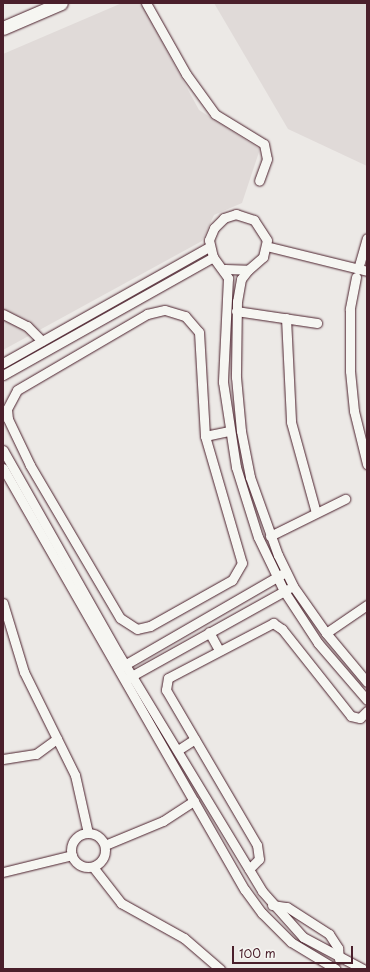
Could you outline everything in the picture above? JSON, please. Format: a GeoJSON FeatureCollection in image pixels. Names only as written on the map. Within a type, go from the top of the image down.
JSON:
{"type":"FeatureCollection","features":[{"type":"Feature","properties":{"kind":"street"},"geometry":{"type":"LineString","coordinates":[[3,28],[61,3]]}},
{"type":"Feature","properties":{"kind":"street"},"geometry":{"type":"LineString","coordinates":[[146,3],[186,74],[215,114],[264,144],[267,160],[259,181]]}},
{"type":"Feature","properties":{"kind":"street"},"geometry":{"type":"LineString","coordinates":[[367,682],[326,633],[293,586],[270,536],[250,477],[241,432],[236,376],[236,311],[240,282],[248,270],[259,263],[266,246],[259,224],[236,214],[224,218],[214,228],[209,247],[213,257],[224,269],[228,278],[223,382],[229,431],[249,510],[284,591],[318,643],[367,700]]}},
{"type":"Feature","properties":{"kind":"street"},"geometry":{"type":"LineString","coordinates":[[367,238],[350,309],[350,371],[354,411],[367,464]]}},
{"type":"Feature","properties":{"kind":"street"},"geometry":{"type":"LineString","coordinates":[[266,246],[360,272]]}},
{"type":"Feature","properties":{"kind":"street"},"geometry":{"type":"LineString","coordinates":[[3,363],[209,247]]}},
{"type":"Feature","properties":{"kind":"street"},"geometry":{"type":"LineString","coordinates":[[3,375],[213,257]]}},
{"type":"Feature","properties":{"kind":"street"},"geometry":{"type":"LineString","coordinates":[[224,269],[248,270]]}},
{"type":"Feature","properties":{"kind":"street"},"geometry":{"type":"LineString","coordinates":[[165,310],[185,316],[199,332],[205,436],[218,489],[242,557],[239,572],[232,580],[150,626],[132,628],[120,618],[63,522],[8,418],[7,404],[17,390],[147,314],[165,310]]}},
{"type":"Feature","properties":{"kind":"street"},"geometry":{"type":"LineString","coordinates":[[236,311],[317,323]]}},
{"type":"Feature","properties":{"kind":"street"},"geometry":{"type":"LineString","coordinates":[[3,314],[26,326],[42,341]]}},
{"type":"Feature","properties":{"kind":"street"},"geometry":{"type":"LineString","coordinates":[[286,318],[292,422],[316,513]]}},
{"type":"Feature","properties":{"kind":"street"},"geometry":{"type":"LineString","coordinates":[[205,436],[229,431]]}},
{"type":"Feature","properties":{"kind":"street"},"geometry":{"type":"LineString","coordinates":[[3,450],[122,666]]}},
{"type":"Feature","properties":{"kind":"street"},"geometry":{"type":"LineString","coordinates":[[3,468],[129,678],[150,723],[194,801],[262,913],[304,952],[336,969]]}},
{"type":"Feature","properties":{"kind":"street"},"geometry":{"type":"LineString","coordinates":[[270,536],[345,499]]}},
{"type":"Feature","properties":{"kind":"street"},"geometry":{"type":"LineString","coordinates":[[48,531],[63,522]]}},
{"type":"Feature","properties":{"kind":"street"},"geometry":{"type":"LineString","coordinates":[[122,666],[286,572]]}},
{"type":"Feature","properties":{"kind":"street"},"geometry":{"type":"LineString","coordinates":[[129,678],[293,586]]}},
{"type":"Feature","properties":{"kind":"street"},"geometry":{"type":"LineString","coordinates":[[3,603],[24,672],[81,792],[88,833]]}},
{"type":"Feature","properties":{"kind":"street"},"geometry":{"type":"LineString","coordinates":[[326,633],[367,605]]}},
{"type":"Feature","properties":{"kind":"street"},"geometry":{"type":"LineString","coordinates":[[249,869],[256,863],[259,850],[166,690],[166,681],[265,624],[277,624],[351,716],[358,718],[367,711]]}},
{"type":"Feature","properties":{"kind":"street"},"geometry":{"type":"LineString","coordinates":[[209,632],[219,650]]}},
{"type":"Feature","properties":{"kind":"street"},"geometry":{"type":"LineString","coordinates":[[129,678],[159,718],[249,869],[272,904],[302,937],[339,959],[363,969]]}},
{"type":"Feature","properties":{"kind":"street"},"geometry":{"type":"LineString","coordinates":[[150,723],[159,718]]}},
{"type":"Feature","properties":{"kind":"street"},"geometry":{"type":"LineString","coordinates":[[3,759],[36,754],[57,739]]}},
{"type":"Feature","properties":{"kind":"street"},"geometry":{"type":"LineString","coordinates":[[178,750],[195,739]]}},
{"type":"Feature","properties":{"kind":"street"},"geometry":{"type":"LineString","coordinates":[[105,846],[163,821],[194,801]]}},
{"type":"Feature","properties":{"kind":"street"},"geometry":{"type":"LineString","coordinates":[[88,833],[100,838],[105,846],[104,858],[93,867]]}},
{"type":"Feature","properties":{"kind":"street"},"geometry":{"type":"LineString","coordinates":[[88,833],[74,842],[72,855],[80,865],[93,867],[121,903],[184,938],[220,969]]}},
{"type":"Feature","properties":{"kind":"street"},"geometry":{"type":"LineString","coordinates":[[3,872],[72,855]]}},
{"type":"Feature","properties":{"kind":"street"},"geometry":{"type":"LineString","coordinates":[[272,904],[287,907],[329,934],[338,948],[339,959]]}},
{"type":"Feature","properties":{"kind":"shaded area"},"geometry":{"type":"Polygon","coordinates":[[[122,3],[141,3],[199,110],[260,149],[242,203],[214,215],[202,241],[3,350],[3,54],[122,3]]]}},
{"type":"Feature","properties":{"kind":"shaded area"},"geometry":{"type":"Polygon","coordinates":[[[214,3],[367,3],[367,166],[288,129],[214,3]]]}}]}
